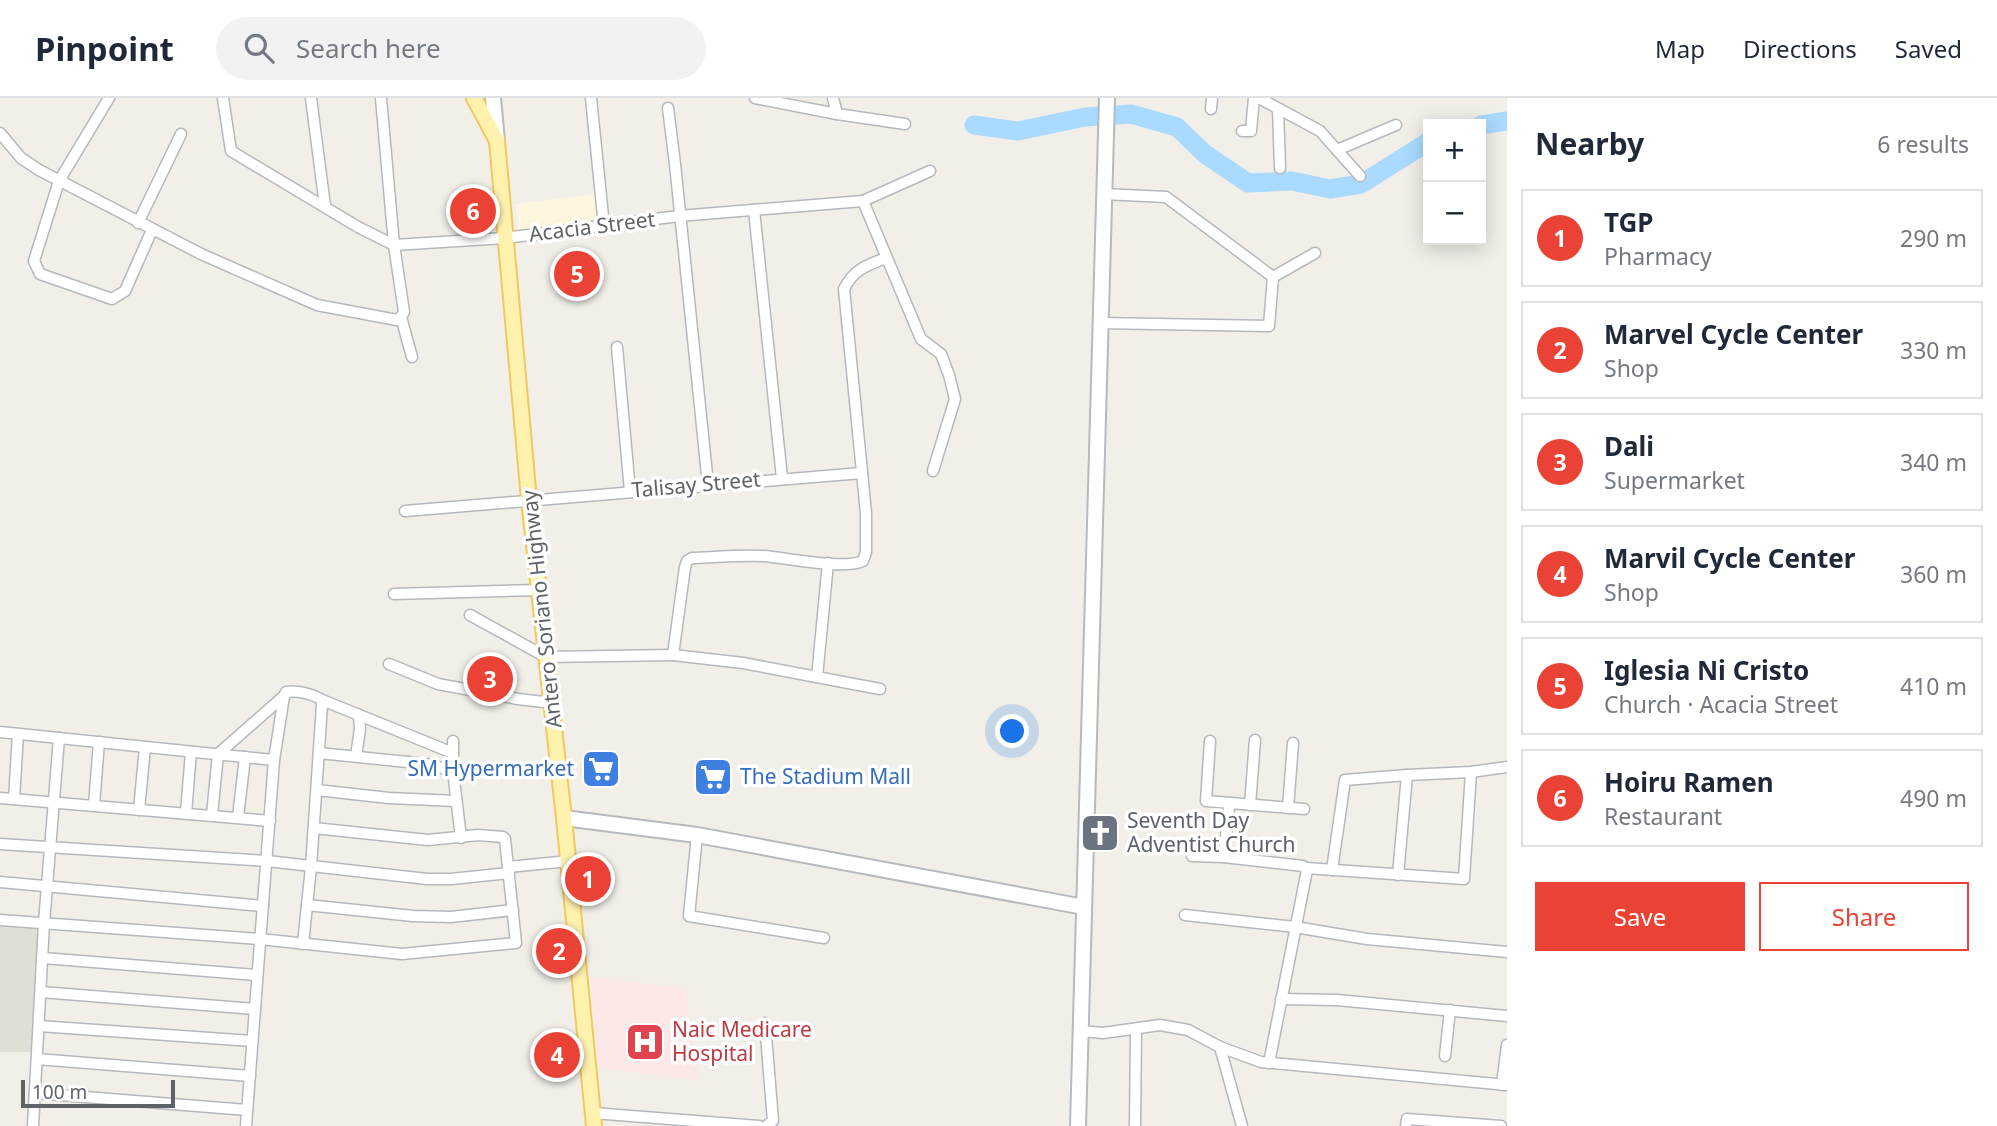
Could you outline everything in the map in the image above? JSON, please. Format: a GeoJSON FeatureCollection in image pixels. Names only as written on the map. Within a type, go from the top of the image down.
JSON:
{"type":"FeatureCollection","features":[{"type":"Feature","properties":{"kind":"main road","name":"Antero Soriano Highway"},"geometry":{"type":"LineString","coordinates":[[474,98],[497,141],[529,500],[565,817],[593,1119]]}},
{"type":"Feature","properties":{"kind":"street"},"geometry":{"type":"LineString","coordinates":[[109,98],[59,181],[34,261],[40,274],[112,299],[125,291],[152,230]]}},
{"type":"Feature","properties":{"kind":"street"},"geometry":{"type":"LineString","coordinates":[[223,98],[231,150],[358,227],[394,244]]}},
{"type":"Feature","properties":{"kind":"street"},"geometry":{"type":"LineString","coordinates":[[311,98],[325,206]]}},
{"type":"Feature","properties":{"kind":"street"},"geometry":{"type":"LineString","coordinates":[[0,132],[21,158],[59,181],[201,254],[317,305],[397,320],[404,312],[394,244],[382,98]]}},
{"type":"Feature","properties":{"kind":"street"},"geometry":{"type":"LineString","coordinates":[[493,98],[497,141]]}},
{"type":"Feature","properties":{"kind":"street"},"geometry":{"type":"LineString","coordinates":[[591,98],[604,226]]}},
{"type":"Feature","properties":{"kind":"street"},"geometry":{"type":"LineString","coordinates":[[833,98],[837,114]]}},
{"type":"Feature","properties":{"kind":"street"},"geometry":{"type":"LineString","coordinates":[[1078,1126],[1107,98]]}},
{"type":"Feature","properties":{"kind":"street"},"geometry":{"type":"LineString","coordinates":[[1242,131],[1251,131],[1256,98],[1320,131],[1360,176]]}},
{"type":"Feature","properties":{"kind":"street"},"geometry":{"type":"LineString","coordinates":[[761,99],[905,124]]}},
{"type":"Feature","properties":{"kind":"street"},"geometry":{"type":"LineString","coordinates":[[668,108],[708,484]]}},
{"type":"Feature","properties":{"kind":"street"},"geometry":{"type":"LineString","coordinates":[[1278,109],[1280,168]]}},
{"type":"Feature","properties":{"kind":"street"},"geometry":{"type":"LineString","coordinates":[[1337,150],[1396,125]]}},
{"type":"Feature","properties":{"kind":"street"},"geometry":{"type":"LineString","coordinates":[[138,223],[181,134]]}},
{"type":"Feature","properties":{"kind":"street","name":"Acacia Street"},"geometry":{"type":"LineString","coordinates":[[394,244],[505,238],[680,216],[863,201],[930,171]]}},
{"type":"Feature","properties":{"kind":"street"},"geometry":{"type":"LineString","coordinates":[[1104,194],[1166,197],[1273,277]]}},
{"type":"Feature","properties":{"kind":"street"},"geometry":{"type":"LineString","coordinates":[[863,201],[921,339],[941,354],[949,374],[955,399],[933,471]]}},
{"type":"Feature","properties":{"kind":"street"},"geometry":{"type":"LineString","coordinates":[[754,210],[782,478]]}},
{"type":"Feature","properties":{"kind":"street"},"geometry":{"type":"LineString","coordinates":[[1273,277],[1315,253]]}},
{"type":"Feature","properties":{"kind":"street"},"geometry":{"type":"LineString","coordinates":[[673,655],[685,567],[687,561],[692,558],[762,556],[855,564],[865,558],[866,513],[844,289],[863,266],[886,258]]}},
{"type":"Feature","properties":{"kind":"street"},"geometry":{"type":"LineString","coordinates":[[1099,323],[1269,326],[1273,277]]}},
{"type":"Feature","properties":{"kind":"street"},"geometry":{"type":"LineString","coordinates":[[401,317],[412,357]]}},
{"type":"Feature","properties":{"kind":"street"},"geometry":{"type":"LineString","coordinates":[[617,347],[630,491]]}},
{"type":"Feature","properties":{"kind":"street","name":"Talisay Street"},"geometry":{"type":"LineString","coordinates":[[405,511],[862,473]]}},
{"type":"Feature","properties":{"kind":"street"},"geometry":{"type":"LineString","coordinates":[[817,677],[828,563]]}},
{"type":"Feature","properties":{"kind":"street"},"geometry":{"type":"LineString","coordinates":[[394,594],[539,590]]}},
{"type":"Feature","properties":{"kind":"street"},"geometry":{"type":"LineString","coordinates":[[470,615],[547,657],[673,655],[743,663],[880,689]]}},
{"type":"Feature","properties":{"kind":"street"},"geometry":{"type":"LineString","coordinates":[[389,664],[438,684],[552,703]]}},
{"type":"Feature","properties":{"kind":"street"},"geometry":{"type":"LineString","coordinates":[[212,815],[218,754],[286,692],[316,696],[453,753]]}},
{"type":"Feature","properties":{"kind":"street"},"geometry":{"type":"LineString","coordinates":[[246,1126],[274,760],[284,696]]}},
{"type":"Feature","properties":{"kind":"street"},"geometry":{"type":"LineString","coordinates":[[303,944],[317,790],[321,700]]}},
{"type":"Feature","properties":{"kind":"street"},"geometry":{"type":"LineString","coordinates":[[356,757],[359,715]]}},
{"type":"Feature","properties":{"kind":"street"},"geometry":{"type":"LineString","coordinates":[[0,732],[274,760]]}},
{"type":"Feature","properties":{"kind":"street"},"geometry":{"type":"LineString","coordinates":[[14,799],[18,734]]}},
{"type":"Feature","properties":{"kind":"street"},"geometry":{"type":"LineString","coordinates":[[33,1126],[44,923],[59,738]]}},
{"type":"Feature","properties":{"kind":"street"},"geometry":{"type":"LineString","coordinates":[[1250,805],[1255,740]]}},
{"type":"Feature","properties":{"kind":"street"},"geometry":{"type":"LineString","coordinates":[[453,741],[453,771],[461,838]]}},
{"type":"Feature","properties":{"kind":"street"},"geometry":{"type":"LineString","coordinates":[[1210,741],[1206,801],[1304,809]]}},
{"type":"Feature","properties":{"kind":"street"},"geometry":{"type":"LineString","coordinates":[[94,806],[99,742]]}},
{"type":"Feature","properties":{"kind":"street"},"geometry":{"type":"LineString","coordinates":[[1288,808],[1293,743]]}},
{"type":"Feature","properties":{"kind":"street"},"geometry":{"type":"LineString","coordinates":[[139,810],[145,747]]}},
{"type":"Feature","properties":{"kind":"street"},"geometry":{"type":"LineString","coordinates":[[186,813],[191,752]]}},
{"type":"Feature","properties":{"kind":"street"},"geometry":{"type":"LineString","coordinates":[[319,753],[427,764],[453,771]]}},
{"type":"Feature","properties":{"kind":"street"},"geometry":{"type":"LineString","coordinates":[[239,817],[245,757]]}},
{"type":"Feature","properties":{"kind":"street"},"geometry":{"type":"LineString","coordinates":[[1332,870],[1345,780],[1471,772],[1507,767]]}},
{"type":"Feature","properties":{"kind":"street"},"geometry":{"type":"LineString","coordinates":[[1192,856],[1306,868],[1464,879],[1471,772]]}},
{"type":"Feature","properties":{"kind":"street"},"geometry":{"type":"LineString","coordinates":[[1398,875],[1407,775]]}},
{"type":"Feature","properties":{"kind":"street"},"geometry":{"type":"LineString","coordinates":[[317,790],[389,798],[456,801]]}},
{"type":"Feature","properties":{"kind":"street"},"geometry":{"type":"LineString","coordinates":[[0,798],[270,821]]}},
{"type":"Feature","properties":{"kind":"street"},"geometry":{"type":"LineString","coordinates":[[1224,858],[1231,803]]}},
{"type":"Feature","properties":{"kind":"street"},"geometry":{"type":"LineString","coordinates":[[565,817],[697,835],[1084,907]]}},
{"type":"Feature","properties":{"kind":"street"},"geometry":{"type":"LineString","coordinates":[[0,920],[260,939],[402,954],[516,943],[503,837],[478,835],[428,840],[314,828]]}},
{"type":"Feature","properties":{"kind":"street"},"geometry":{"type":"LineString","coordinates":[[697,835],[688,916],[824,938]]}},
{"type":"Feature","properties":{"kind":"street"},"geometry":{"type":"LineString","coordinates":[[0,845],[267,862],[427,879],[451,879],[569,861]]}},
{"type":"Feature","properties":{"kind":"street"},"geometry":{"type":"LineString","coordinates":[[1269,1063],[1306,868]]}},
{"type":"Feature","properties":{"kind":"street"},"geometry":{"type":"LineString","coordinates":[[0,882],[263,905]]}},
{"type":"Feature","properties":{"kind":"street"},"geometry":{"type":"LineString","coordinates":[[307,905],[413,916],[451,917],[513,910]]}},
{"type":"Feature","properties":{"kind":"street"},"geometry":{"type":"LineString","coordinates":[[1185,915],[1295,927],[1367,939],[1507,952]]}},
{"type":"Feature","properties":{"kind":"street"},"geometry":{"type":"LineString","coordinates":[[43,958],[257,975]]}},
{"type":"Feature","properties":{"kind":"street"},"geometry":{"type":"LineString","coordinates":[[41,992],[255,1009]]}},
{"type":"Feature","properties":{"kind":"street"},"geometry":{"type":"LineString","coordinates":[[1281,999],[1338,1000],[1507,1016]]}},
{"type":"Feature","properties":{"kind":"street"},"geometry":{"type":"LineString","coordinates":[[1445,1056],[1450,1010]]}},
{"type":"Feature","properties":{"kind":"street"},"geometry":{"type":"LineString","coordinates":[[765,1023],[773,1121],[766,1126]]}},
{"type":"Feature","properties":{"kind":"street"},"geometry":{"type":"LineString","coordinates":[[1081,1031],[1103,1033],[1160,1025],[1188,1030],[1220,1047],[1269,1063],[1505,1085],[1507,1045]]}},
{"type":"Feature","properties":{"kind":"street"},"geometry":{"type":"LineString","coordinates":[[39,1026],[252,1041]]}},
{"type":"Feature","properties":{"kind":"street"},"geometry":{"type":"LineString","coordinates":[[1135,1126],[1136,1029]]}},
{"type":"Feature","properties":{"kind":"street"},"geometry":{"type":"LineString","coordinates":[[1220,1047],[1242,1126]]}},
{"type":"Feature","properties":{"kind":"street"},"geometry":{"type":"LineString","coordinates":[[37,1059],[250,1076]]}},
{"type":"Feature","properties":{"kind":"street"},"geometry":{"type":"LineString","coordinates":[[35,1093],[247,1110]]}},
{"type":"Feature","properties":{"kind":"street"},"geometry":{"type":"LineString","coordinates":[[593,1119],[759,1126]]}},
{"type":"Feature","properties":{"kind":"street"},"geometry":{"type":"LineString","coordinates":[[1406,1126],[1407,1119],[1501,1126]]}},
{"type":"Feature","properties":{"kind":"shaded area"},"geometry":{"type":"Polygon","coordinates":[[[595,194],[596,223],[519,234],[515,204],[595,194]]]}},
{"type":"Feature","properties":{"kind":"shaded area"},"geometry":{"type":"Polygon","coordinates":[[[0,926],[40,927],[34,1052],[0,1052],[0,926]]]}},
{"type":"Feature","properties":{"kind":"shaded area","name":"Naic Medicare Hospital"},"geometry":{"type":"Polygon","coordinates":[[[591,976],[685,989],[699,1081],[599,1068],[591,976]]]}},
{"type":"Feature","properties":{"kind":"waterway"},"geometry":{"type":"LineString","coordinates":[[974,125],[1018,131],[1085,117],[1131,114],[1177,127],[1205,154],[1248,183],[1292,181],[1330,189],[1361,184],[1423,145]]}},
{"type":"Feature","properties":{"kind":"waterway"},"geometry":{"type":"LineString","coordinates":[[1486,124],[1507,121]]}},
{"type":"Feature","properties":{"kind":"place","name":"Hoiru Ramen"},"geometry":{"type":"Point","coordinates":[473,211]}},
{"type":"Feature","properties":{"kind":"place","name":"Iglesia Ni Cristo"},"geometry":{"type":"Point","coordinates":[577,274]}},
{"type":"Feature","properties":{"kind":"place","name":"Dali"},"geometry":{"type":"Point","coordinates":[490,679]}},
{"type":"Feature","properties":{"kind":"place","name":"SM Hypermarket"},"geometry":{"type":"Point","coordinates":[601,769]}},
{"type":"Feature","properties":{"kind":"place","name":"The Stadium Mall"},"geometry":{"type":"Point","coordinates":[713,777]}},
{"type":"Feature","properties":{"kind":"place","name":"Seventh Day Adventist Church"},"geometry":{"type":"Point","coordinates":[1100,833]}},
{"type":"Feature","properties":{"kind":"place","name":"TGP"},"geometry":{"type":"Point","coordinates":[588,879]}},
{"type":"Feature","properties":{"kind":"place","name":"Marvel Cycle Center"},"geometry":{"type":"Point","coordinates":[559,951]}},
{"type":"Feature","properties":{"kind":"place","name":"Naic Medicare Hospital"},"geometry":{"type":"Point","coordinates":[645,1042]}},
{"type":"Feature","properties":{"kind":"place","name":"Marvil Cycle Center"},"geometry":{"type":"Point","coordinates":[557,1055]}}]}
